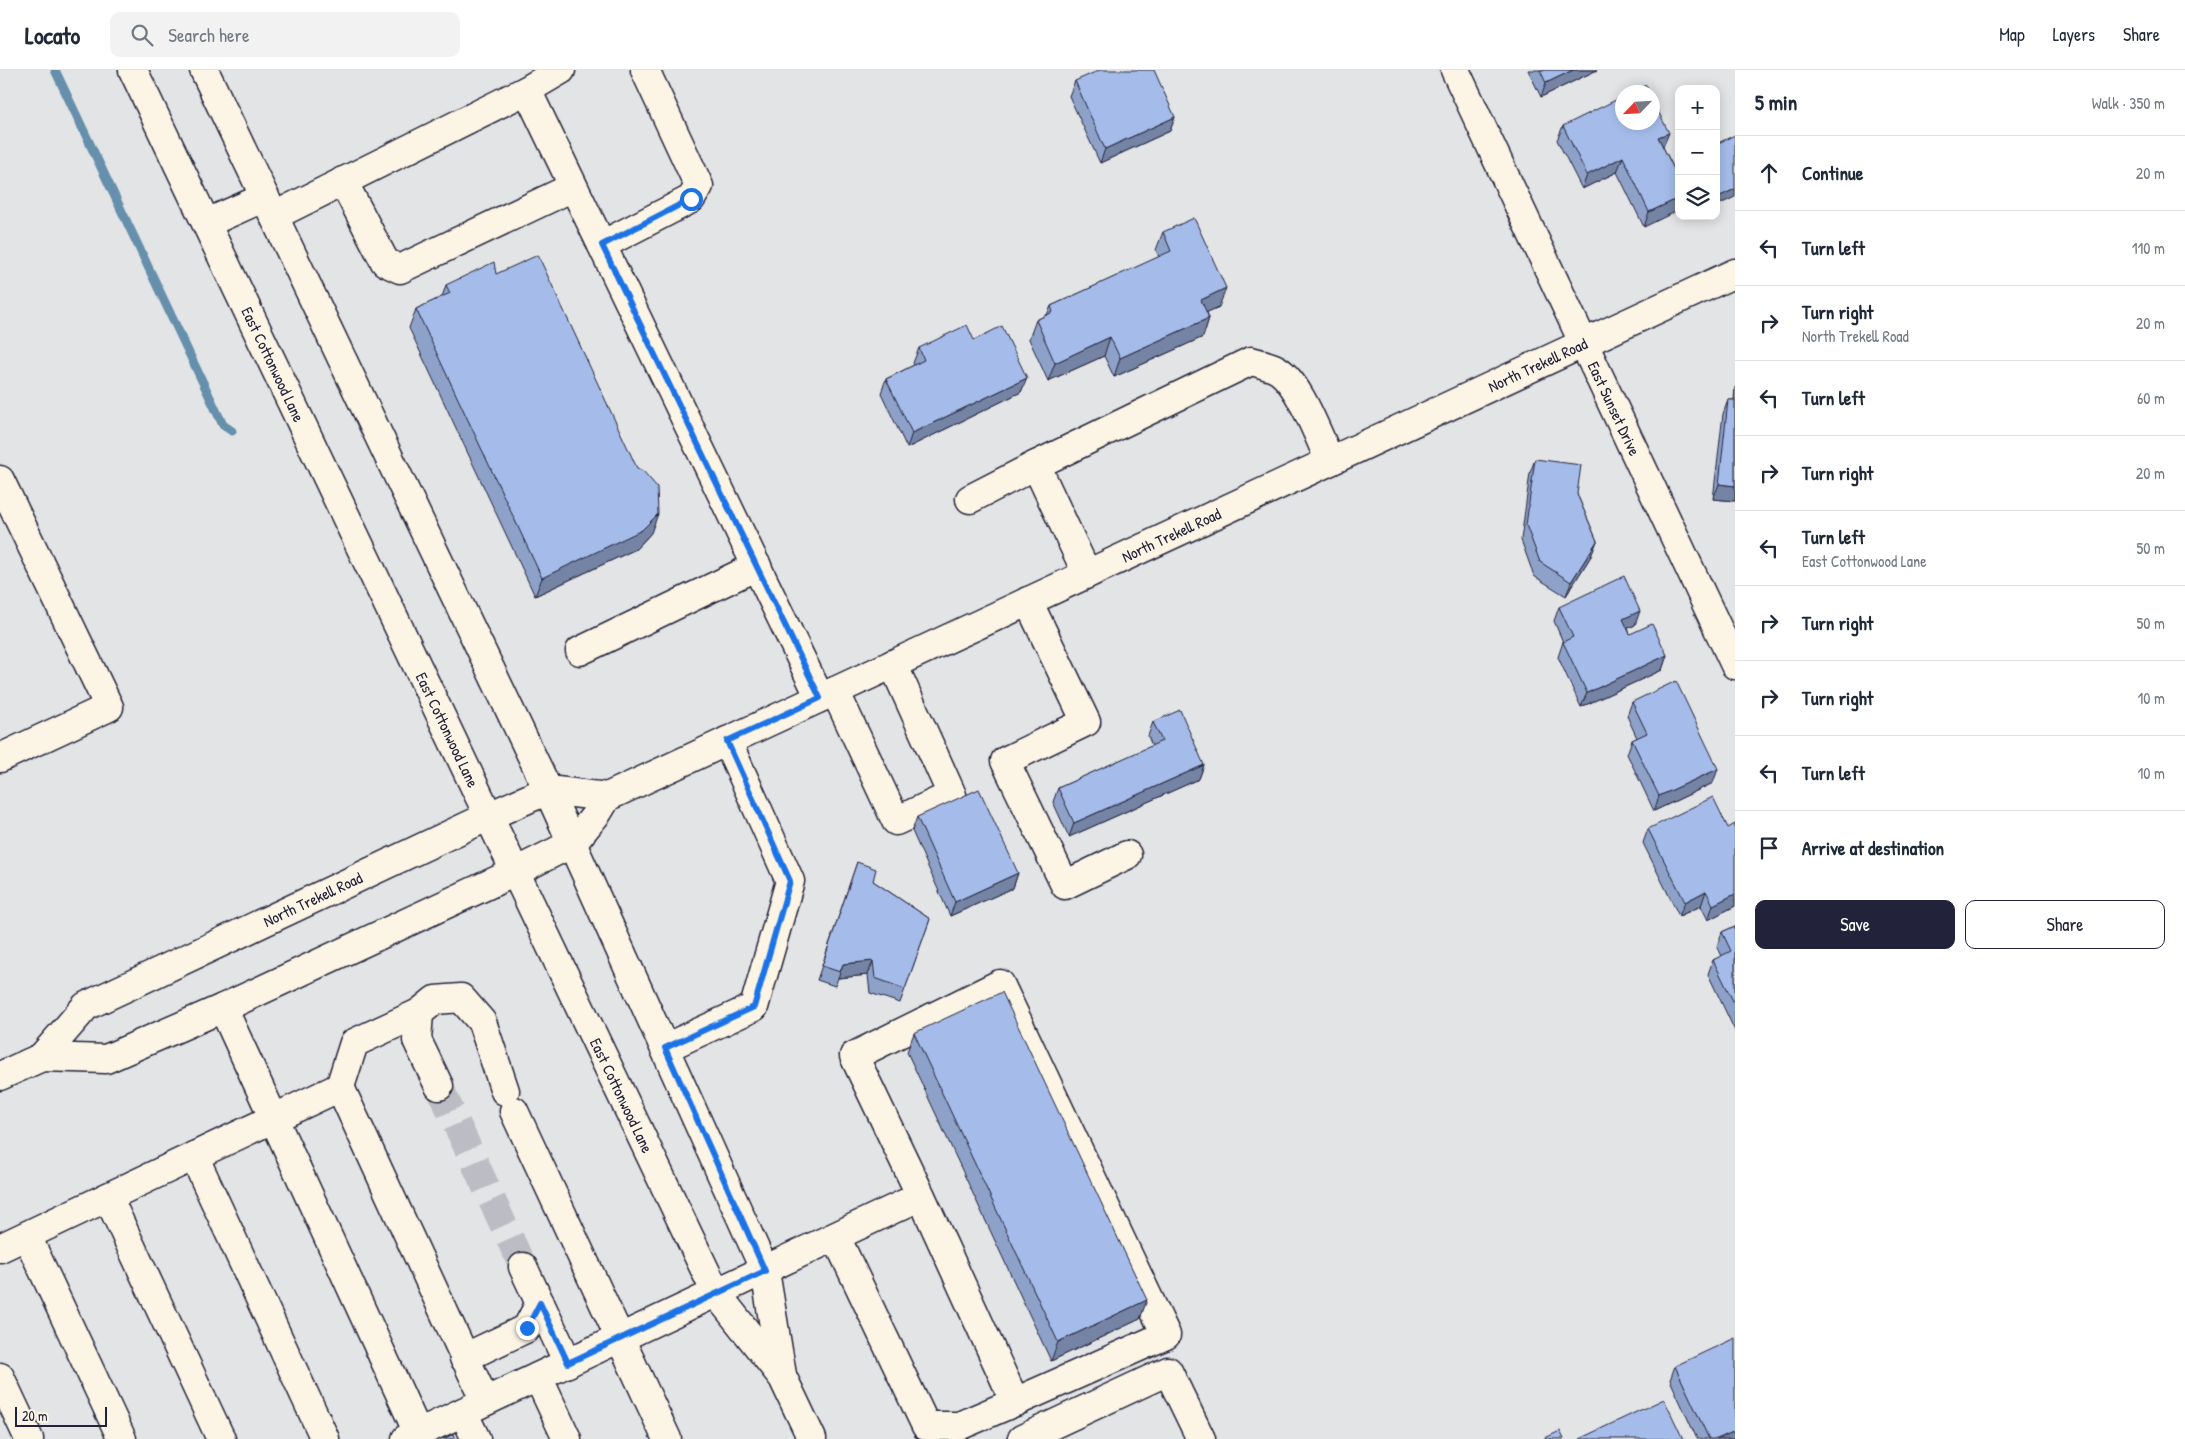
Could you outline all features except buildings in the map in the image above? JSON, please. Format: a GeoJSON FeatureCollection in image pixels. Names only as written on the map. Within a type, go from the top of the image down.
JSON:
{"type":"FeatureCollection","features":[{"type":"Feature","properties":{"kind":"main road","name":"East Cottonwood Lane"},"geometry":{"type":"LineString","coordinates":[[134,70],[716,1293],[783,1378],[812,1439]]}},
{"type":"Feature","properties":{"kind":"main road","name":"East Cottonwood Lane"},"geometry":{"type":"LineString","coordinates":[[204,70],[573,843],[765,1271],[783,1378]]}},
{"type":"Feature","properties":{"kind":"main road"},"geometry":{"type":"LineString","coordinates":[[207,223],[269,207],[343,181],[527,90],[561,70]]}},
{"type":"Feature","properties":{"kind":"main road"},"geometry":{"type":"LineString","coordinates":[[602,245],[691,199],[700,186],[645,70]]}},
{"type":"Feature","properties":{"kind":"main road","name":"East Sunset Drive"},"geometry":{"type":"LineString","coordinates":[[1455,70],[1735,666]]}},
{"type":"Feature","properties":{"kind":"main road"},"geometry":{"type":"LineString","coordinates":[[527,90],[757,566],[896,821],[952,795],[893,664]]}},
{"type":"Feature","properties":{"kind":"main road"},"geometry":{"type":"LineString","coordinates":[[343,181],[385,262],[400,269],[573,187]]}},
{"type":"Feature","properties":{"kind":"main road","name":"North Trekell Road"},"geometry":{"type":"LineString","coordinates":[[42,1057],[106,1059],[222,1008],[516,872],[573,843],[598,812],[607,797],[1735,273]]}},
{"type":"Feature","properties":{"kind":"main road"},"geometry":{"type":"LineString","coordinates":[[970,499],[1251,361],[1276,368],[1290,382],[1308,409],[1330,461]]}},
{"type":"Feature","properties":{"kind":"main road"},"geometry":{"type":"LineString","coordinates":[[1036,465],[1087,574]]}},
{"type":"Feature","properties":{"kind":"main road"},"geometry":{"type":"LineString","coordinates":[[0,480],[109,707],[0,758]]}},
{"type":"Feature","properties":{"kind":"main road"},"geometry":{"type":"LineString","coordinates":[[580,650],[757,566]]}},
{"type":"Feature","properties":{"kind":"main road"},"geometry":{"type":"LineString","coordinates":[[1028,601],[1086,722],[1005,761],[1065,885],[1127,855]]}},
{"type":"Feature","properties":{"kind":"main road"},"geometry":{"type":"LineString","coordinates":[[665,1048],[754,1007],[790,881],[727,741]]}},
{"type":"Feature","properties":{"kind":"main road"},"geometry":{"type":"LineString","coordinates":[[548,790],[607,797]]}},
{"type":"Feature","properties":{"kind":"main road","name":"North Trekell Road"},"geometry":{"type":"LineString","coordinates":[[0,1076],[42,1057],[86,1006],[548,790]]}},
{"type":"Feature","properties":{"kind":"main road"},"geometry":{"type":"LineString","coordinates":[[836,1237],[926,1426],[959,1426],[1015,1402],[1166,1336],[1000,984],[854,1056],[921,1196],[1015,1402]]}},
{"type":"Feature","properties":{"kind":"main road"},"geometry":{"type":"LineString","coordinates":[[476,1439],[474,1407],[464,1358],[340,1087],[354,1043],[419,1013],[435,1000],[461,998],[482,1022],[509,1101],[667,1439]]}},
{"type":"Feature","properties":{"kind":"main road"},"geometry":{"type":"LineString","coordinates":[[222,1008],[274,1119],[412,1436],[921,1196]]}},
{"type":"Feature","properties":{"kind":"main road"},"geometry":{"type":"LineString","coordinates":[[419,1013],[417,1040],[438,1086]]}},
{"type":"Feature","properties":{"kind":"main road"},"geometry":{"type":"LineString","coordinates":[[0,1248],[340,1087]]}},
{"type":"Feature","properties":{"kind":"main road"},"geometry":{"type":"LineString","coordinates":[[194,1156],[326,1439]]}},
{"type":"Feature","properties":{"kind":"main road"},"geometry":{"type":"LineString","coordinates":[[108,1197],[221,1439]]}},
{"type":"Feature","properties":{"kind":"main road"},"geometry":{"type":"LineString","coordinates":[[27,1236],[122,1439]]}},
{"type":"Feature","properties":{"kind":"main road"},"geometry":{"type":"LineString","coordinates":[[523,1267],[568,1363]]}},
{"type":"Feature","properties":{"kind":"main road"},"geometry":{"type":"LineString","coordinates":[[464,1358],[527,1328],[540,1303]]}},
{"type":"Feature","properties":{"kind":"main road"},"geometry":{"type":"LineString","coordinates":[[1022,1439],[1072,1428],[1168,1371],[1201,1439]]}},
{"type":"Feature","properties":{"kind":"main road"},"geometry":{"type":"LineString","coordinates":[[0,1377],[29,1439]]}},
{"type":"Feature","properties":{"kind":"main road"},"geometry":{"type":"LineString","coordinates":[[538,1377],[567,1439]]}},
{"type":"Feature","properties":{"kind":"waterway"},"geometry":{"type":"LineString","coordinates":[[55,70],[223,425],[232,431]]}},
{"type":"Feature","properties":{"kind":"tunnel"},"geometry":{"type":"LineString","coordinates":[[439,1086],[523,1267]]}},
{"type":"Feature","properties":{"kind":"route"},"geometry":{"type":"LineString","coordinates":[[527,1328],[540,1303],[568,1363],[765,1271],[665,1048],[754,1007],[790,881],[727,741],[820,698],[602,245],[691,199]]}}]}
